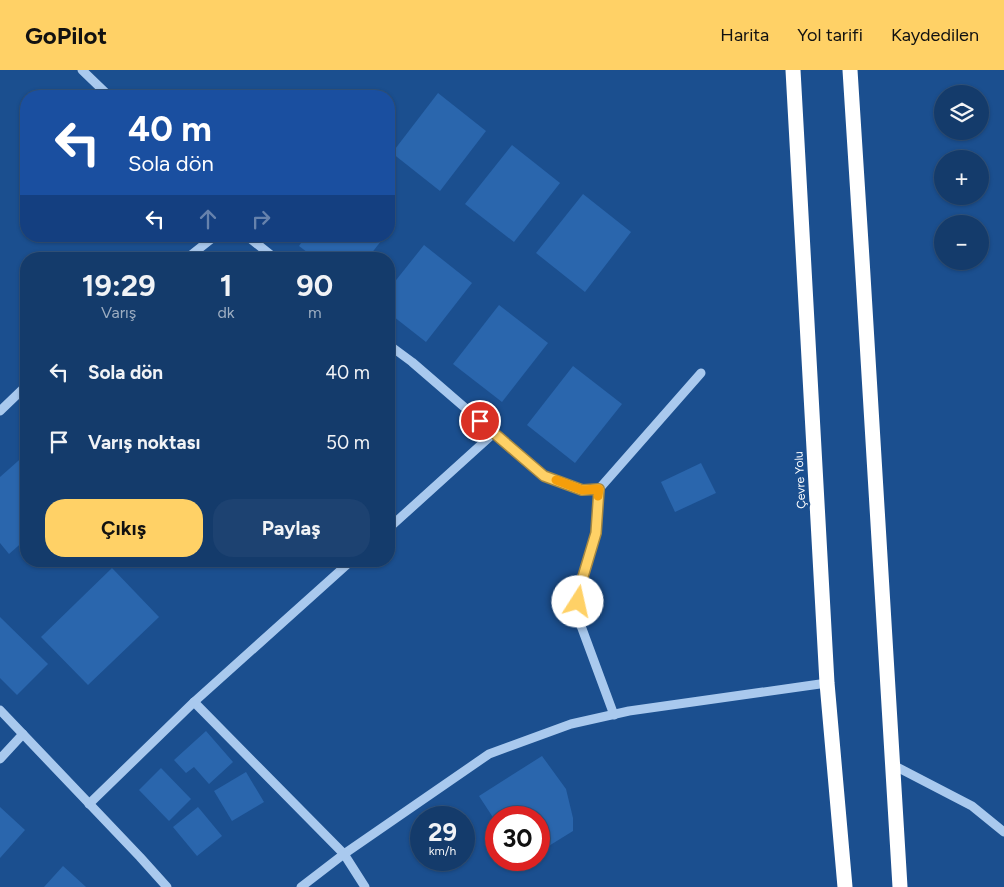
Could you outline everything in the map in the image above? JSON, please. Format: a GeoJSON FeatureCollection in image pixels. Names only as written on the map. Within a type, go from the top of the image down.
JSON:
{"type":"FeatureCollection","features":[{"type":"Feature","properties":{"kind":"highway","name":"Çevre Yolu"},"geometry":{"type":"LineString","coordinates":[[793,70],[827,683],[845,887]]}},
{"type":"Feature","properties":{"kind":"highway"},"geometry":{"type":"LineString","coordinates":[[850,70],[900,887]]}},
{"type":"Feature","properties":{"kind":"street"},"geometry":{"type":"LineString","coordinates":[[82,70],[103,90]]}},
{"type":"Feature","properties":{"kind":"street"},"geometry":{"type":"LineString","coordinates":[[195,252],[207,242]]}},
{"type":"Feature","properties":{"kind":"street"},"geometry":{"type":"LineString","coordinates":[[255,242],[267,252]]}},
{"type":"Feature","properties":{"kind":"street"},"geometry":{"type":"LineString","coordinates":[[395,349],[544,476],[582,490],[599,489]]}},
{"type":"Feature","properties":{"kind":"street"},"geometry":{"type":"LineString","coordinates":[[614,715],[577,615],[579,590],[596,533],[599,489],[701,373]]}},
{"type":"Feature","properties":{"kind":"street"},"geometry":{"type":"LineString","coordinates":[[0,411],[20,392]]}},
{"type":"Feature","properties":{"kind":"street"},"geometry":{"type":"LineString","coordinates":[[395,523],[494,433]]}},
{"type":"Feature","properties":{"kind":"street"},"geometry":{"type":"LineString","coordinates":[[89,804],[194,702],[344,567]]}},
{"type":"Feature","properties":{"kind":"street"},"geometry":{"type":"LineString","coordinates":[[302,887],[344,854],[489,754],[571,724],[629,712],[827,683]]}},
{"type":"Feature","properties":{"kind":"street"},"geometry":{"type":"LineString","coordinates":[[194,702],[344,854],[365,887]]}},
{"type":"Feature","properties":{"kind":"street"},"geometry":{"type":"LineString","coordinates":[[0,710],[167,887]]}},
{"type":"Feature","properties":{"kind":"street"},"geometry":{"type":"LineString","coordinates":[[0,759],[23,734]]}},
{"type":"Feature","properties":{"kind":"street"},"geometry":{"type":"LineString","coordinates":[[893,765],[972,806],[1004,832]]}},
{"type":"Feature","properties":{"kind":"building"},"geometry":{"type":"Polygon","coordinates":[[[438,93],[486,131],[440,191],[395,155],[395,149],[438,93]]]}},
{"type":"Feature","properties":{"kind":"building"},"geometry":{"type":"Polygon","coordinates":[[[512,145],[560,183],[514,242],[465,204],[512,145]]]}},
{"type":"Feature","properties":{"kind":"building"},"geometry":{"type":"Polygon","coordinates":[[[583,194],[631,232],[585,292],[536,253],[583,194]]]}},
{"type":"Feature","properties":{"kind":"building"},"geometry":{"type":"Polygon","coordinates":[[[302,242],[380,242],[372,252],[307,252],[299,246],[302,242]]]}},
{"type":"Feature","properties":{"kind":"building"},"geometry":{"type":"Polygon","coordinates":[[[424,245],[472,283],[426,342],[395,318],[395,281],[424,245]]]}},
{"type":"Feature","properties":{"kind":"building"},"geometry":{"type":"Polygon","coordinates":[[[499,305],[548,343],[502,402],[453,364],[499,305]]]}},
{"type":"Feature","properties":{"kind":"building"},"geometry":{"type":"Polygon","coordinates":[[[573,366],[622,404],[575,463],[527,425],[573,366]]]}},
{"type":"Feature","properties":{"kind":"building"},"geometry":{"type":"Polygon","coordinates":[[[20,459],[20,544],[9,554],[0,543],[0,477],[20,459]]]}},
{"type":"Feature","properties":{"kind":"building"},"geometry":{"type":"Polygon","coordinates":[[[701,463],[716,493],[675,512],[661,482],[701,463]]]}},
{"type":"Feature","properties":{"kind":"building"},"geometry":{"type":"Polygon","coordinates":[[[112,568],[159,617],[88,685],[41,637],[112,568]]]}},
{"type":"Feature","properties":{"kind":"building"},"geometry":{"type":"Polygon","coordinates":[[[0,617],[48,664],[17,695],[0,678],[0,617]]]}},
{"type":"Feature","properties":{"kind":"building"},"geometry":{"type":"Polygon","coordinates":[[[206,731],[233,762],[209,784],[194,767],[186,773],[174,760],[206,731]]]}},
{"type":"Feature","properties":{"kind":"building"},"geometry":{"type":"Polygon","coordinates":[[[542,756],[566,789],[573,818],[573,831],[550,845],[550,806],[486,806],[479,796],[542,756]]]}},
{"type":"Feature","properties":{"kind":"building"},"geometry":{"type":"Polygon","coordinates":[[[161,768],[191,799],[169,821],[139,790],[161,768]]]}},
{"type":"Feature","properties":{"kind":"building"},"geometry":{"type":"Polygon","coordinates":[[[246,772],[264,802],[232,821],[214,791],[246,772]]]}},
{"type":"Feature","properties":{"kind":"building"},"geometry":{"type":"Polygon","coordinates":[[[0,807],[25,830],[0,858],[0,807]]]}},
{"type":"Feature","properties":{"kind":"building"},"geometry":{"type":"Polygon","coordinates":[[[198,807],[222,836],[197,856],[173,827],[198,807]]]}},
{"type":"Feature","properties":{"kind":"building"},"geometry":{"type":"Polygon","coordinates":[[[63,866],[86,887],[44,887],[63,866]]]}},
{"type":"Feature","properties":{"kind":"slow traffic"},"geometry":{"type":"LineString","coordinates":[[556,480],[582,490],[599,489],[598,496]]}},
{"type":"Feature","properties":{"kind":"route"},"geometry":{"type":"LineString","coordinates":[[480,421],[544,476],[582,490],[599,489],[596,533],[579,590],[578,602]]}}]}
